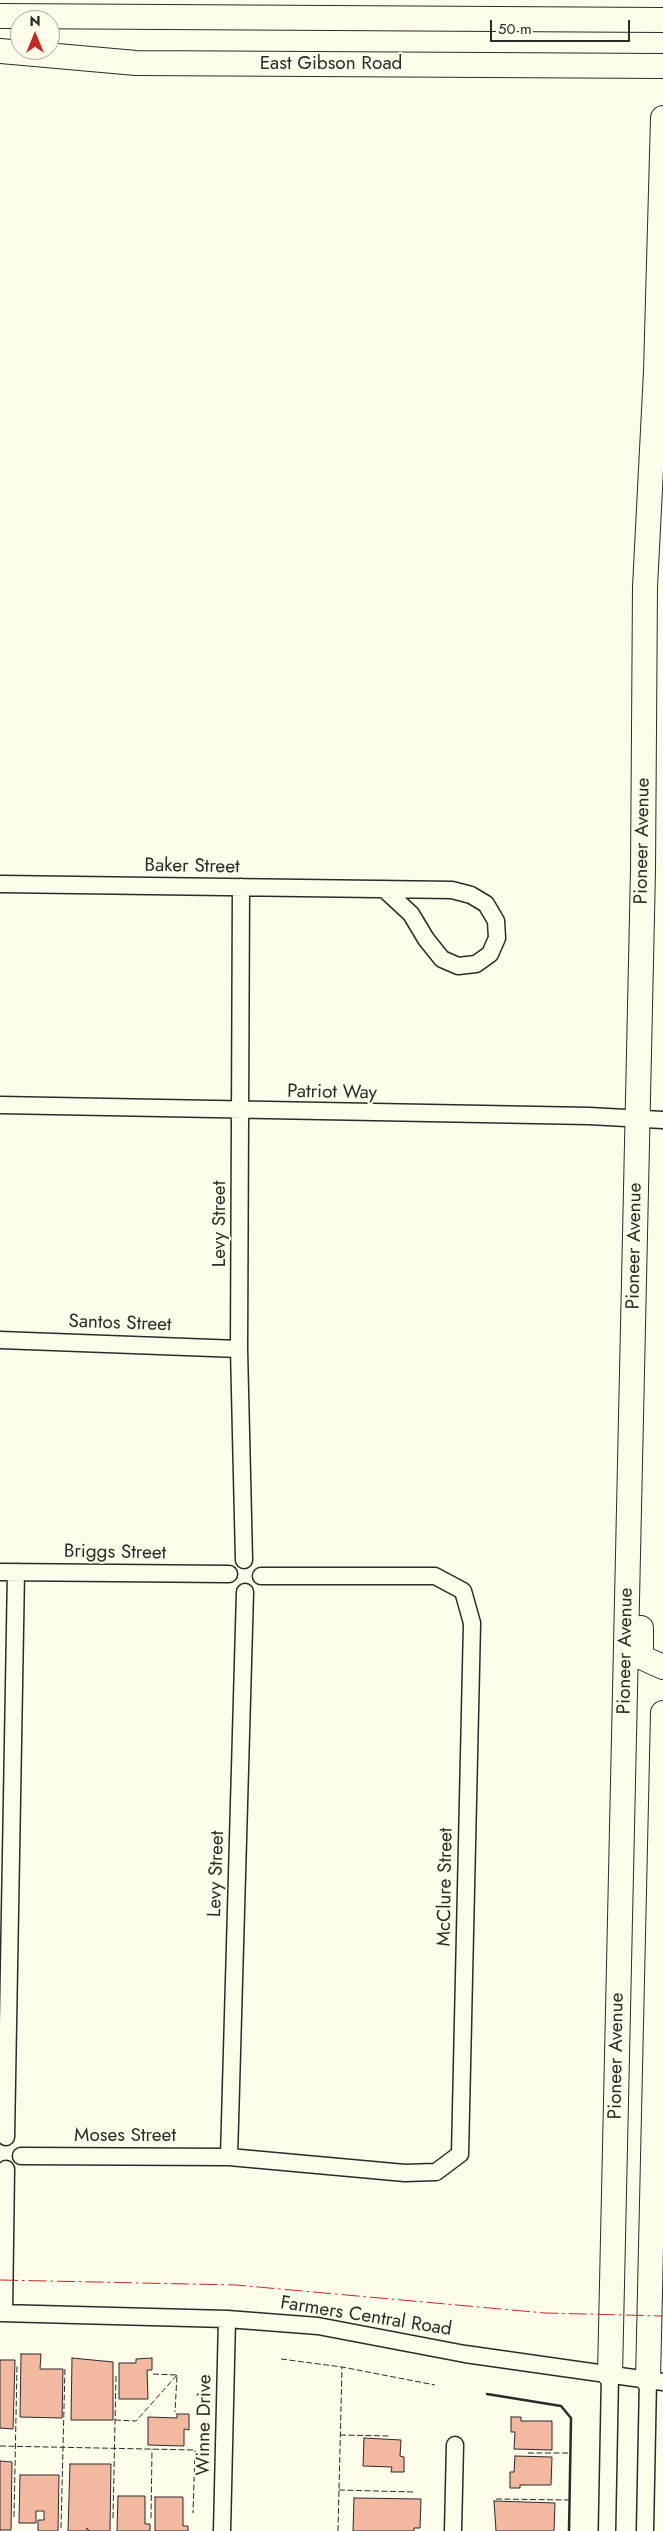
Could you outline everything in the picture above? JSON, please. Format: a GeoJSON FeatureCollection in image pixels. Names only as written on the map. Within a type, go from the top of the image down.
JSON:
{"type":"FeatureCollection","features":[{"type":"Feature","properties":{"kind":"street"},"geometry":{"type":"LineString","coordinates":[[0,16],[663,20]]}},
{"type":"Feature","properties":{"kind":"street","name":"East Gibson Road"},"geometry":{"type":"LineString","coordinates":[[0,51],[136,63],[663,66]]}},
{"type":"Feature","properties":{"kind":"street","name":"Pioneer Avenue"},"geometry":{"type":"LineString","coordinates":[[610,2375],[643,879],[645,587],[656,371],[663,118]]}},
{"type":"Feature","properties":{"kind":"street","name":"Baker Street"},"geometry":{"type":"LineString","coordinates":[[0,884],[241,887],[384,889],[452,890],[471,896],[486,904],[496,921],[497,938],[490,954],[476,964],[458,966],[442,959],[426,939],[411,914],[384,889]]}},
{"type":"Feature","properties":{"kind":"street","name":"Levy Street"},"geometry":{"type":"LineString","coordinates":[[241,887],[239,1349],[244,1560]]}},
{"type":"Feature","properties":{"kind":"street","name":"Patriot Way"},"geometry":{"type":"LineString","coordinates":[[0,1105],[663,1120]]}},
{"type":"Feature","properties":{"kind":"street","name":"Santos Street"},"geometry":{"type":"LineString","coordinates":[[0,1340],[239,1349]]}},
{"type":"Feature","properties":{"kind":"street"},"geometry":{"type":"LineString","coordinates":[[629,1533],[642,1551],[641,1657],[663,1667]]}},
{"type":"Feature","properties":{"kind":"street"},"geometry":{"type":"LineString","coordinates":[[244,1560],[258,1566],[261,1576],[258,1586],[246,1592],[232,1585],[229,1574],[234,1564],[244,1560]]}},
{"type":"Feature","properties":{"kind":"street"},"geometry":{"type":"LineString","coordinates":[[2,2313],[3,2169],[16,2165],[22,2156],[16,2141],[3,2138],[8,1572]]}},
{"type":"Feature","properties":{"kind":"street","name":"Briggs Street"},"geometry":{"type":"LineString","coordinates":[[8,1572],[229,1574]]}},
{"type":"Feature","properties":{"kind":"street","name":"McClure Street"},"geometry":{"type":"LineString","coordinates":[[229,2157],[404,2172],[436,2172],[460,2154],[472,1623],[463,1591],[435,1576],[261,1576]]}},
{"type":"Feature","properties":{"kind":"street","name":"Levy Street"},"geometry":{"type":"LineString","coordinates":[[229,2157],[246,1592]]}},
{"type":"Feature","properties":{"kind":"street","name":"Pioneer Avenue"},"geometry":{"type":"LineString","coordinates":[[656,2381],[663,1713]]}},
{"type":"Feature","properties":{"kind":"street","name":"Moses Street"},"geometry":{"type":"LineString","coordinates":[[22,2156],[229,2157]]}},
{"type":"Feature","properties":{"kind":"street","name":"Farmers Central Road"},"geometry":{"type":"LineString","coordinates":[[2,2313],[227,2319],[318,2326],[465,2354],[656,2381]]}},
{"type":"Feature","properties":{"kind":"street","name":"Winne Drive"},"geometry":{"type":"LineString","coordinates":[[222,2531],[227,2319]]}},
{"type":"Feature","properties":{"kind":"street"},"geometry":{"type":"LineString","coordinates":[[607,2531],[610,2375]]}},
{"type":"Feature","properties":{"kind":"street"},"geometry":{"type":"LineString","coordinates":[[645,2531],[656,2381]]}},
{"type":"Feature","properties":{"kind":"street"},"geometry":{"type":"LineString","coordinates":[[453,2531],[455,2445]]}},
{"type":"Feature","properties":{"kind":"building"},"geometry":{"type":"Polygon","coordinates":[[[21,2354],[41,2354],[40,2369],[63,2369],[62,2418],[20,2417],[21,2354]]]}},
{"type":"Feature","properties":{"kind":"building"},"geometry":{"type":"Polygon","coordinates":[[[72,2358],[113,2362],[113,2420],[71,2420],[72,2358]]]}},
{"type":"Feature","properties":{"kind":"building"},"geometry":{"type":"Polygon","coordinates":[[[152,2358],[152,2370],[147,2370],[148,2399],[119,2399],[119,2363],[136,2363],[136,2359],[152,2358]]]}},
{"type":"Feature","properties":{"kind":"building"},"geometry":{"type":"Polygon","coordinates":[[[0,2360],[15,2360],[13,2429],[0,2428],[0,2360]]]}},
{"type":"Feature","properties":{"kind":"building"},"geometry":{"type":"Polygon","coordinates":[[[177,2414],[189,2414],[189,2430],[184,2429],[184,2446],[148,2445],[148,2417],[177,2418],[177,2414]]]}},
{"type":"Feature","properties":{"kind":"building"},"geometry":{"type":"Polygon","coordinates":[[[511,2417],[521,2417],[521,2421],[552,2421],[552,2450],[514,2449],[515,2432],[511,2432],[511,2417]]]}},
{"type":"Feature","properties":{"kind":"building"},"geometry":{"type":"Polygon","coordinates":[[[364,2438],[401,2440],[400,2456],[404,2457],[404,2472],[391,2472],[392,2467],[363,2466],[364,2438]]]}},
{"type":"Feature","properties":{"kind":"building"},"geometry":{"type":"Polygon","coordinates":[[[515,2456],[552,2457],[551,2485],[520,2485],[520,2488],[510,2488],[510,2472],[514,2472],[515,2456]]]}},
{"type":"Feature","properties":{"kind":"building"},"geometry":{"type":"Polygon","coordinates":[[[0,2461],[12,2462],[11,2530],[0,2530],[0,2461]]]}},
{"type":"Feature","properties":{"kind":"building"},"geometry":{"type":"Polygon","coordinates":[[[70,2464],[111,2464],[110,2531],[89,2531],[87,2528],[87,2531],[68,2531],[70,2464]]]}},
{"type":"Feature","properties":{"kind":"building"},"geometry":{"type":"Polygon","coordinates":[[[20,2475],[59,2475],[58,2531],[38,2531],[38,2520],[44,2520],[44,2511],[36,2511],[36,2523],[19,2523],[20,2475]]]}},
{"type":"Feature","properties":{"kind":"building"},"geometry":{"type":"Polygon","coordinates":[[[118,2496],[145,2496],[145,2524],[150,2524],[150,2531],[117,2531],[118,2496]]]}},
{"type":"Feature","properties":{"kind":"building"},"geometry":{"type":"Polygon","coordinates":[[[155,2497],[183,2497],[183,2526],[188,2526],[188,2531],[155,2531],[155,2497]]]}},
{"type":"Feature","properties":{"kind":"building"},"geometry":{"type":"Polygon","coordinates":[[[354,2498],[421,2499],[420,2528],[414,2528],[414,2531],[353,2531],[354,2498]]]}},
{"type":"Feature","properties":{"kind":"building"},"geometry":{"type":"Polygon","coordinates":[[[494,2501],[555,2503],[554,2531],[496,2531],[494,2501]]]}},
{"type":"Feature","properties":{"kind":"fence"},"geometry":{"type":"LineString","coordinates":[[281,2359],[342,2367],[435,2385]]}},
{"type":"Feature","properties":{"kind":"fence"},"geometry":{"type":"LineString","coordinates":[[14,2517],[17,2366]]}},
{"type":"Feature","properties":{"kind":"fence"},"geometry":{"type":"LineString","coordinates":[[61,2528],[65,2367]]}},
{"type":"Feature","properties":{"kind":"fence"},"geometry":{"type":"LineString","coordinates":[[338,2531],[342,2367]]}},
{"type":"Feature","properties":{"kind":"fence"},"geometry":{"type":"LineString","coordinates":[[153,2374],[177,2375],[175,2412]]}},
{"type":"Feature","properties":{"kind":"fence"},"geometry":{"type":"LineString","coordinates":[[113,2518],[116,2375]]}},
{"type":"Feature","properties":{"kind":"fence"},"geometry":{"type":"LineString","coordinates":[[115,2420],[136,2421],[177,2375]]}},
{"type":"Feature","properties":{"kind":"fence"},"geometry":{"type":"LineString","coordinates":[[340,2435],[391,2436]]}},
{"type":"Feature","properties":{"kind":"fence"},"geometry":{"type":"LineString","coordinates":[[0,2446],[195,2450],[193,2513]]}},
{"type":"Feature","properties":{"kind":"fence"},"geometry":{"type":"LineString","coordinates":[[151,2518],[152,2449]]}},
{"type":"Feature","properties":{"kind":"fence"},"geometry":{"type":"LineString","coordinates":[[528,2453],[570,2453]]}},
{"type":"Feature","properties":{"kind":"fence"},"geometry":{"type":"LineString","coordinates":[[339,2490],[414,2492]]}},
{"type":"Feature","properties":{"kind":"fence"},"geometry":{"type":"LineString","coordinates":[[496,2499],[569,2500]]}},
{"type":"Feature","properties":{"kind":"wall"},"geometry":{"type":"LineString","coordinates":[[487,2394],[561,2406],[571,2418],[569,2531]]}},
{"type":"Feature","properties":{"kind":"power"},"geometry":{"type":"LineString","coordinates":[[0,2280],[236,2285],[545,2313],[663,2316]]}}]}
